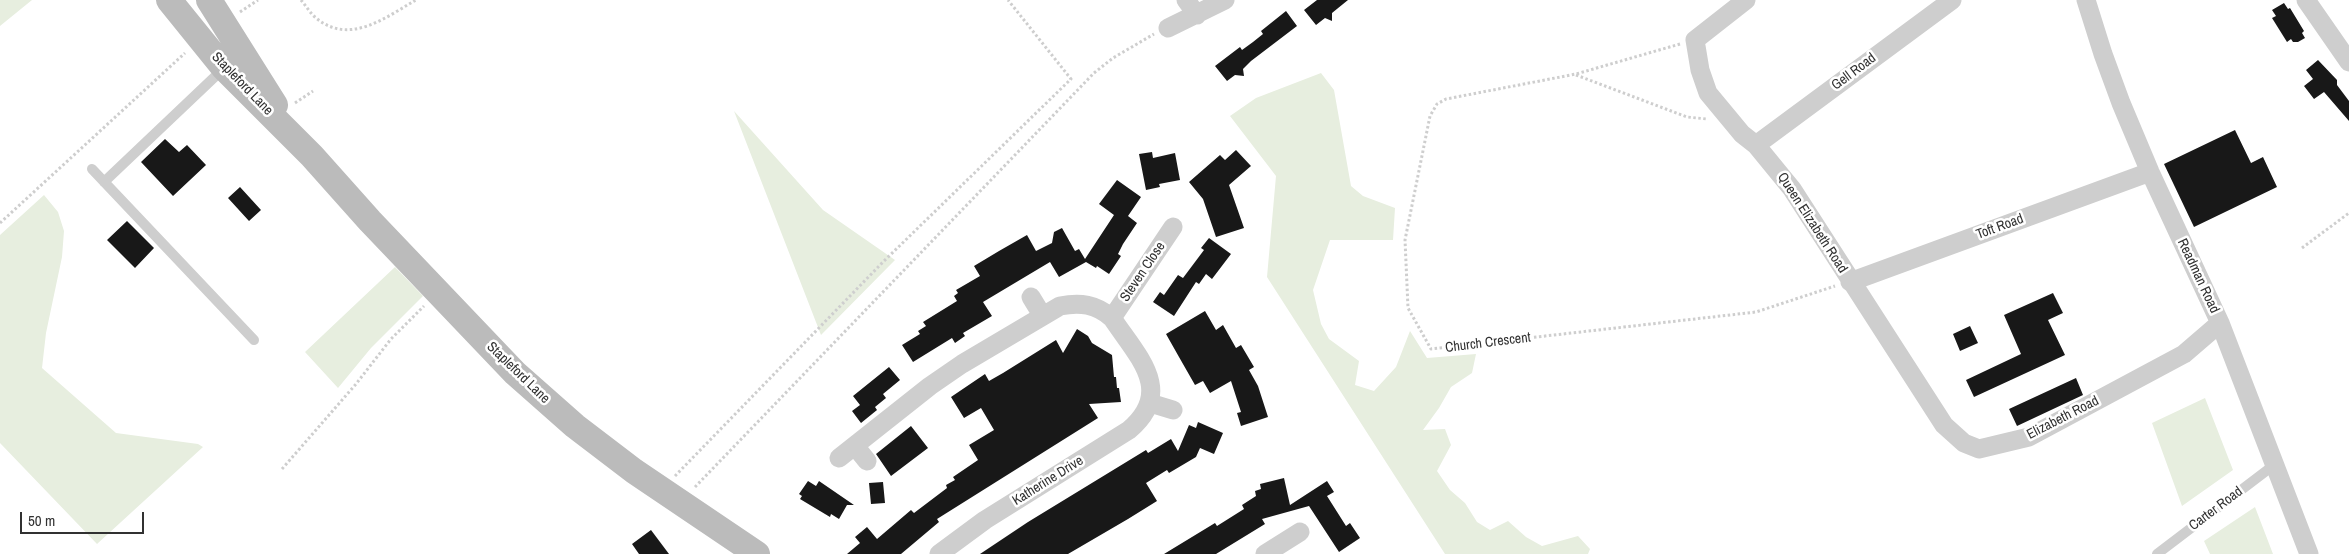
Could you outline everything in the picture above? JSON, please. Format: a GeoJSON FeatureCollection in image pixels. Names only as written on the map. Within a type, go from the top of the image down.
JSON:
{"type":"FeatureCollection","features":[{"type":"Feature","properties":{"kind":"main road","name":"Stapleford Lane"},"geometry":{"type":"LineString","coordinates":[[169,0],[224,68],[312,156],[437,292],[515,373],[568,420],[634,471],[757,554]]}},
{"type":"Feature","properties":{"kind":"main road","name":"Stapleford Lane"},"geometry":{"type":"LineString","coordinates":[[209,0],[280,113],[312,156]]}},
{"type":"Feature","properties":{"kind":"street"},"geometry":{"type":"LineString","coordinates":[[1168,28],[1192,7],[1225,0]]}},
{"type":"Feature","properties":{"kind":"street"},"geometry":{"type":"LineString","coordinates":[[1695,40],[1746,0]]}},
{"type":"Feature","properties":{"kind":"street","name":"Gell Road"},"geometry":{"type":"LineString","coordinates":[[1756,145],[1952,0]]}},
{"type":"Feature","properties":{"kind":"street","name":"Readman Road"},"geometry":{"type":"LineString","coordinates":[[2086,0],[2103,54],[2150,172],[2226,330],[2274,464],[2309,554]]}},
{"type":"Feature","properties":{"kind":"street"},"geometry":{"type":"LineString","coordinates":[[2306,0],[2347,53]]}},
{"type":"Feature","properties":{"kind":"street","name":"Queen Elizabeth Road"},"geometry":{"type":"LineString","coordinates":[[1695,40],[1700,70],[1708,92],[1742,134],[1756,145],[1792,189],[1850,282]]}},
{"type":"Feature","properties":{"kind":"street","name":"Toft Road"},"geometry":{"type":"LineString","coordinates":[[1850,282],[2150,172]]}},
{"type":"Feature","properties":{"kind":"street","name":"Steven Close"},"geometry":{"type":"LineString","coordinates":[[1112,318],[1173,227]]}},
{"type":"Feature","properties":{"kind":"street","name":"Elizabeth Road"},"geometry":{"type":"LineString","coordinates":[[1850,282],[1944,425],[1964,444],[1979,449],[2029,437],[2226,330]]}},
{"type":"Feature","properties":{"kind":"street"},"geometry":{"type":"LineString","coordinates":[[1031,297],[1042,315]]}},
{"type":"Feature","properties":{"kind":"street"},"geometry":{"type":"LineString","coordinates":[[839,458],[930,386],[1042,315],[1060,306],[1073,303],[1096,307],[1112,318],[1150,379],[1152,392],[1150,403],[1173,410]]}},
{"type":"Feature","properties":{"kind":"street","name":"Katherine Drive"},"geometry":{"type":"LineString","coordinates":[[939,554],[985,520],[1129,430],[1146,412],[1150,403]]}},
{"type":"Feature","properties":{"kind":"street"},"geometry":{"type":"LineString","coordinates":[[855,446],[867,461]]}},
{"type":"Feature","properties":{"kind":"street"},"geometry":{"type":"LineString","coordinates":[[1276,551],[1300,532]]}},
{"type":"Feature","properties":{"kind":"lane"},"geometry":{"type":"LineString","coordinates":[[181,0],[198,36]]}},
{"type":"Feature","properties":{"kind":"lane"},"geometry":{"type":"LineString","coordinates":[[104,182],[224,68]]}},
{"type":"Feature","properties":{"kind":"lane"},"geometry":{"type":"LineString","coordinates":[[92,169],[254,340]]}},
{"type":"Feature","properties":{"kind":"lane","name":"Carter Road"},"geometry":{"type":"LineString","coordinates":[[2157,554],[2274,464]]}},
{"type":"Feature","properties":{"kind":"path"},"geometry":{"type":"LineString","coordinates":[[301,0],[315,17],[323,23],[343,30],[367,28],[416,0]]}},
{"type":"Feature","properties":{"kind":"path"},"geometry":{"type":"LineString","coordinates":[[672,495],[883,262],[1071,79],[1008,0]]}},
{"type":"Feature","properties":{"kind":"path"},"geometry":{"type":"LineString","coordinates":[[672,495],[1094,73],[1130,48],[1168,28]]}},
{"type":"Feature","properties":{"kind":"path"},"geometry":{"type":"LineString","coordinates":[[0,223],[198,36]]}},
{"type":"Feature","properties":{"kind":"path","name":"Church Crescent"},"geometry":{"type":"LineString","coordinates":[[1695,40],[1576,74],[1446,99],[1437,104],[1430,116],[1405,240],[1408,308],[1432,349],[1756,312],[1850,282]]}},
{"type":"Feature","properties":{"kind":"path"},"geometry":{"type":"LineString","coordinates":[[1576,74],[1687,117],[1732,121]]}},
{"type":"Feature","properties":{"kind":"path"},"geometry":{"type":"LineString","coordinates":[[2302,248],[2349,213]]}},
{"type":"Feature","properties":{"kind":"path"},"geometry":{"type":"LineString","coordinates":[[282,469],[356,384],[390,339],[437,292]]}},
{"type":"Feature","properties":{"kind":"green space"},"geometry":{"type":"Polygon","coordinates":[[[0,0],[32,0],[0,26],[0,0]]]}},
{"type":"Feature","properties":{"kind":"green space"},"geometry":{"type":"Polygon","coordinates":[[[1321,73],[1334,90],[1351,186],[1363,196],[1395,208],[1393,240],[1330,240],[1313,290],[1321,324],[1329,339],[1359,361],[1355,385],[1374,391],[1396,367],[1410,331],[1427,358],[1476,354],[1472,373],[1451,387],[1423,430],[1445,429],[1451,445],[1437,471],[1450,490],[1465,503],[1477,522],[1490,530],[1508,521],[1526,537],[1542,546],[1578,536],[1590,549],[1588,554],[1445,554],[1267,277],[1276,176],[1230,116],[1256,98],[1321,73]]]}},
{"type":"Feature","properties":{"kind":"green space"},"geometry":{"type":"Polygon","coordinates":[[[734,111],[823,210],[895,260],[821,335],[734,111]]]}},
{"type":"Feature","properties":{"kind":"green space"},"geometry":{"type":"Polygon","coordinates":[[[44,195],[58,212],[64,231],[62,257],[46,333],[42,368],[116,433],[198,444],[203,447],[97,544],[0,443],[0,235],[44,195]]]}},
{"type":"Feature","properties":{"kind":"green space"},"geometry":{"type":"Polygon","coordinates":[[[395,267],[423,296],[371,348],[338,388],[305,352],[395,267]]]}},
{"type":"Feature","properties":{"kind":"green space"},"geometry":{"type":"Polygon","coordinates":[[[2205,398],[2233,470],[2182,506],[2152,423],[2205,398]]]}},
{"type":"Feature","properties":{"kind":"green space"},"geometry":{"type":"Polygon","coordinates":[[[2255,507],[2273,554],[2210,554],[2204,541],[2255,507]]]}},
{"type":"Feature","properties":{"kind":"building"},"geometry":{"type":"Polygon","coordinates":[[[1317,0],[1348,0],[1332,13],[1332,21],[1325,18],[1316,25],[1304,10],[1317,0]]]}},
{"type":"Feature","properties":{"kind":"building"},"geometry":{"type":"Polygon","coordinates":[[[2284,3],[2288,9],[2290,8],[2304,31],[2302,33],[2305,38],[2298,42],[2293,42],[2291,39],[2287,42],[2272,18],[2276,16],[2272,10],[2284,3]]]}},
{"type":"Feature","properties":{"kind":"building"},"geometry":{"type":"Polygon","coordinates":[[[1286,11],[1297,26],[1251,61],[1243,69],[1244,76],[1235,75],[1227,81],[1215,66],[1240,47],[1242,50],[1253,42],[1263,34],[1261,31],[1286,11]]]}},
{"type":"Feature","properties":{"kind":"building"},"geometry":{"type":"Polygon","coordinates":[[[2318,60],[2337,80],[2337,85],[2349,101],[2349,121],[2324,92],[2314,99],[2304,86],[2313,79],[2306,70],[2318,60]]]}},
{"type":"Feature","properties":{"kind":"building"},"geometry":{"type":"Polygon","coordinates":[[[2235,130],[2251,163],[2263,157],[2277,187],[2194,227],[2164,164],[2235,130]]]}},
{"type":"Feature","properties":{"kind":"building"},"geometry":{"type":"Polygon","coordinates":[[[165,139],[179,152],[187,145],[206,165],[173,196],[141,162],[165,139]]]}},
{"type":"Feature","properties":{"kind":"building"},"geometry":{"type":"Polygon","coordinates":[[[1236,150],[1251,166],[1229,185],[1244,228],[1216,237],[1203,199],[1189,182],[1220,155],[1225,160],[1236,150]]]}},
{"type":"Feature","properties":{"kind":"building"},"geometry":{"type":"Polygon","coordinates":[[[1152,152],[1153,158],[1175,153],[1180,180],[1159,184],[1160,187],[1146,190],[1139,154],[1152,152]]]}},
{"type":"Feature","properties":{"kind":"building"},"geometry":{"type":"Polygon","coordinates":[[[1117,180],[1141,197],[1128,216],[1137,223],[1123,244],[1118,254],[1121,256],[1109,274],[1097,266],[1096,268],[1086,262],[1059,277],[1050,262],[983,302],[992,316],[963,333],[965,336],[955,343],[952,338],[913,362],[902,345],[920,334],[918,331],[926,326],[923,322],[957,301],[954,296],[958,293],[956,290],[980,276],[974,266],[999,251],[1027,235],[1036,251],[1052,243],[1054,232],[1062,228],[1075,251],[1079,249],[1085,259],[1114,215],[1099,204],[1117,180]]]}},
{"type":"Feature","properties":{"kind":"building"},"geometry":{"type":"Polygon","coordinates":[[[240,187],[261,210],[249,221],[228,198],[240,187]]]}},
{"type":"Feature","properties":{"kind":"building"},"geometry":{"type":"Polygon","coordinates":[[[127,221],[154,248],[135,268],[107,240],[127,221]]]}},
{"type":"Feature","properties":{"kind":"building"},"geometry":{"type":"Polygon","coordinates":[[[1209,238],[1231,254],[1212,279],[1206,274],[1199,284],[1196,282],[1174,316],[1153,302],[1160,292],[1164,295],[1178,275],[1183,278],[1204,250],[1201,248],[1209,238]]]}},
{"type":"Feature","properties":{"kind":"building"},"geometry":{"type":"Polygon","coordinates":[[[2053,293],[2063,313],[2048,320],[2065,355],[1974,397],[1966,380],[2021,354],[2004,315],[2053,293]]]}},
{"type":"Feature","properties":{"kind":"building"},"geometry":{"type":"Polygon","coordinates":[[[1205,311],[1216,330],[1223,325],[1236,348],[1241,345],[1254,367],[1249,370],[1258,386],[1268,417],[1241,426],[1237,413],[1241,412],[1231,381],[1210,393],[1203,381],[1195,385],[1166,334],[1205,311]]]}},
{"type":"Feature","properties":{"kind":"building"},"geometry":{"type":"Polygon","coordinates":[[[1970,326],[1978,343],[1960,351],[1953,334],[1970,326]]]}},
{"type":"Feature","properties":{"kind":"building"},"geometry":{"type":"Polygon","coordinates":[[[1077,329],[1088,336],[1092,343],[1112,355],[1114,377],[1116,377],[1121,402],[1089,404],[1098,418],[937,519],[939,522],[901,554],[847,554],[860,543],[855,537],[867,527],[877,539],[911,510],[914,513],[947,488],[946,485],[955,480],[953,477],[978,460],[969,445],[994,430],[981,408],[964,418],[951,397],[985,374],[989,381],[1056,340],[1063,353],[1077,329]]]}},
{"type":"Feature","properties":{"kind":"building"},"geometry":{"type":"Polygon","coordinates":[[[889,367],[900,380],[883,394],[886,398],[875,407],[877,410],[861,423],[852,411],[860,405],[853,396],[889,367]]]}},
{"type":"Feature","properties":{"kind":"building"},"geometry":{"type":"Polygon","coordinates":[[[2076,378],[2083,395],[2017,426],[2009,409],[2076,378]]]}},
{"type":"Feature","properties":{"kind":"building"},"geometry":{"type":"Polygon","coordinates":[[[1198,422],[1223,433],[1214,454],[1200,448],[1196,457],[1169,473],[1167,470],[1146,483],[1157,501],[1128,519],[1068,554],[980,554],[1028,522],[1146,450],[1148,453],[1171,439],[1178,451],[1189,425],[1196,428],[1198,422]]]}},
{"type":"Feature","properties":{"kind":"building"},"geometry":{"type":"Polygon","coordinates":[[[911,426],[928,448],[891,476],[876,454],[911,426]]]}},
{"type":"Feature","properties":{"kind":"building"},"geometry":{"type":"Polygon","coordinates":[[[1284,478],[1290,505],[1327,481],[1334,492],[1327,496],[1346,526],[1350,523],[1360,538],[1339,552],[1309,506],[1262,519],[1265,524],[1216,554],[1164,554],[1215,523],[1217,526],[1244,509],[1242,505],[1256,496],[1255,491],[1261,489],[1260,484],[1284,478]]]}},
{"type":"Feature","properties":{"kind":"building"},"geometry":{"type":"Polygon","coordinates":[[[808,481],[816,486],[819,481],[854,505],[847,505],[839,519],[831,514],[830,517],[800,499],[802,496],[799,494],[808,481]]]}},
{"type":"Feature","properties":{"kind":"building"},"geometry":{"type":"Polygon","coordinates":[[[883,482],[885,503],[871,504],[869,483],[883,482]]]}},
{"type":"Feature","properties":{"kind":"building"},"geometry":{"type":"Polygon","coordinates":[[[651,530],[669,554],[639,554],[632,544],[651,530]]]}}]}
